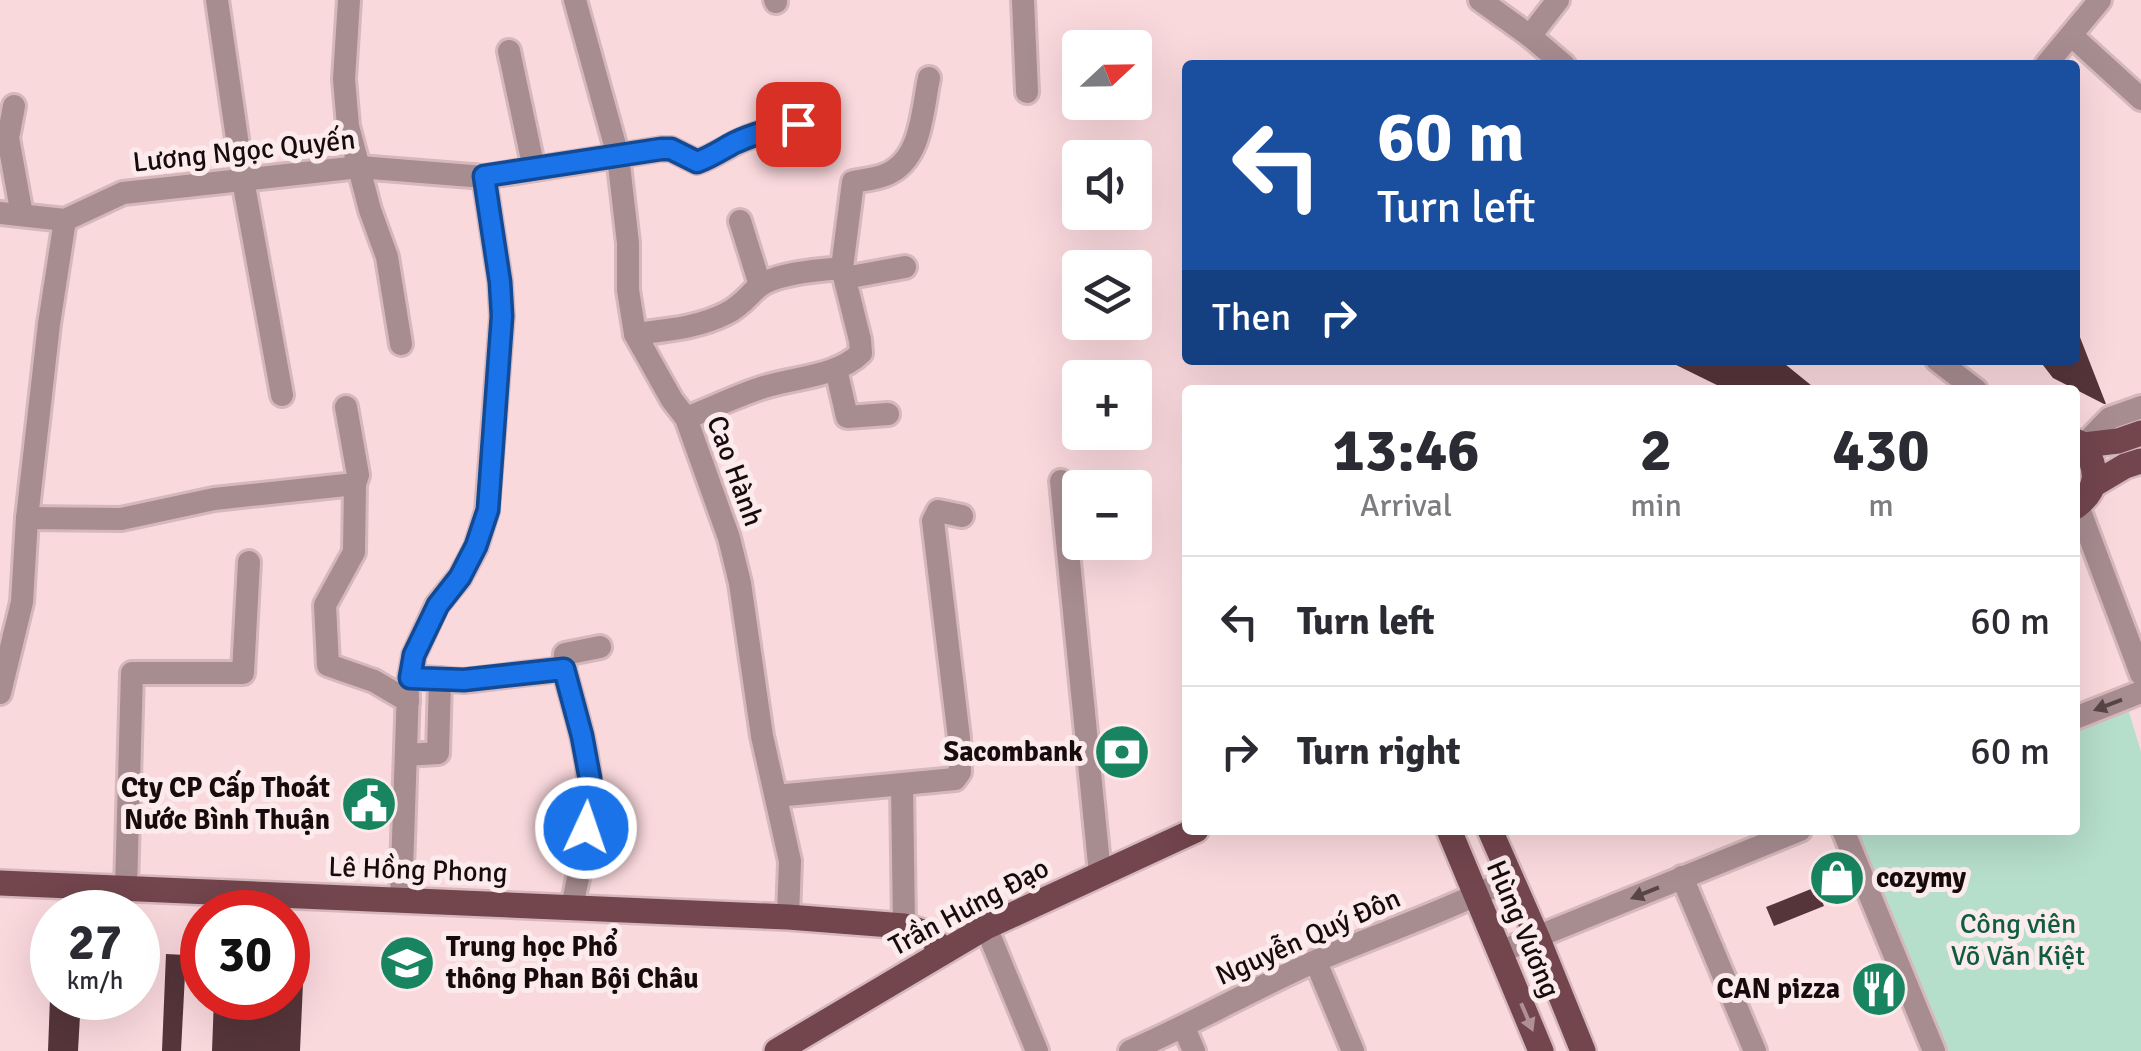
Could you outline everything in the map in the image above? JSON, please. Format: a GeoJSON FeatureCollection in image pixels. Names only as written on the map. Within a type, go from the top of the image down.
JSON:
{"type":"FeatureCollection","features":[{"type":"Feature","properties":{"kind":"main road"},"geometry":{"type":"LineString","coordinates":[[2080,504],[2094,484],[2095,469],[2080,443],[2118,441],[2141,433]]}},
{"type":"Feature","properties":{"kind":"main road"},"geometry":{"type":"LineString","coordinates":[[2094,484],[2124,466],[2141,462]]}},
{"type":"Feature","properties":{"kind":"main road","name":"Trần Hưng Đạo"},"geometry":{"type":"LineString","coordinates":[[777,1051],[986,927],[1185,835]]}},
{"type":"Feature","properties":{"kind":"main road","name":"Hùng Vương"},"geometry":{"type":"LineString","coordinates":[[1451,835],[1542,1051]]}},
{"type":"Feature","properties":{"kind":"main road","name":"Hùng Vương"},"geometry":{"type":"LineString","coordinates":[[1492,835],[1583,1051]]}},
{"type":"Feature","properties":{"kind":"main road","name":"Lê Hồng Phong"},"geometry":{"type":"LineString","coordinates":[[0,883],[788,916],[904,926],[926,933],[945,950]]}},
{"type":"Feature","properties":{"kind":"street"},"geometry":{"type":"LineString","coordinates":[[217,0],[243,180],[282,395]]}},
{"type":"Feature","properties":{"kind":"street"},"geometry":{"type":"LineString","coordinates":[[349,0],[344,79],[348,126],[370,210],[387,256],[402,344]]}},
{"type":"Feature","properties":{"kind":"street","name":"Cao Hành"},"geometry":{"type":"LineString","coordinates":[[576,0],[618,156],[635,334],[686,418],[735,559],[762,736],[790,861],[788,916]]}},
{"type":"Feature","properties":{"kind":"street"},"geometry":{"type":"LineString","coordinates":[[1023,0],[1027,92]]}},
{"type":"Feature","properties":{"kind":"street"},"geometry":{"type":"LineString","coordinates":[[1480,0],[1558,60]]}},
{"type":"Feature","properties":{"kind":"street"},"geometry":{"type":"LineString","coordinates":[[1530,36],[1558,0]]}},
{"type":"Feature","properties":{"kind":"street"},"geometry":{"type":"LineString","coordinates":[[2050,60],[2100,0]]}},
{"type":"Feature","properties":{"kind":"street"},"geometry":{"type":"LineString","coordinates":[[2071,35],[2141,98]]}},
{"type":"Feature","properties":{"kind":"street"},"geometry":{"type":"LineString","coordinates":[[509,51],[534,169]]}},
{"type":"Feature","properties":{"kind":"street"},"geometry":{"type":"LineString","coordinates":[[686,418],[761,388],[836,368],[860,353],[843,273],[853,182],[887,175],[904,162],[916,142],[928,78]]}},
{"type":"Feature","properties":{"kind":"street"},"geometry":{"type":"LineString","coordinates":[[0,694],[22,602],[27,518],[65,220],[11,214],[8,138],[14,106]]}},
{"type":"Feature","properties":{"kind":"street","name":"Lương Ngọc Quyến"},"geometry":{"type":"LineString","coordinates":[[65,220],[123,193],[359,167],[484,176],[671,149],[697,162],[754,135],[798,124]]}},
{"type":"Feature","properties":{"kind":"street"},"geometry":{"type":"LineString","coordinates":[[401,900],[409,689],[414,655],[438,605],[468,562],[488,510],[502,316],[484,176]]}},
{"type":"Feature","properties":{"kind":"street"},"geometry":{"type":"LineString","coordinates":[[740,221],[760,285]]}},
{"type":"Feature","properties":{"kind":"street"},"geometry":{"type":"LineString","coordinates":[[635,334],[692,326],[744,303],[760,285],[808,272],[905,267]]}},
{"type":"Feature","properties":{"kind":"street"},"geometry":{"type":"LineString","coordinates":[[1944,365],[1970,385]]}},
{"type":"Feature","properties":{"kind":"street"},"geometry":{"type":"LineString","coordinates":[[836,368],[846,417],[888,414]]}},
{"type":"Feature","properties":{"kind":"street"},"geometry":{"type":"LineString","coordinates":[[346,407],[358,475],[354,552],[325,605],[328,664],[409,689],[440,679],[564,669]]}},
{"type":"Feature","properties":{"kind":"street"},"geometry":{"type":"LineString","coordinates":[[2080,443],[2110,418],[2141,407]]}},
{"type":"Feature","properties":{"kind":"street"},"geometry":{"type":"LineString","coordinates":[[1061,481],[1100,874]]}},
{"type":"Feature","properties":{"kind":"street"},"geometry":{"type":"LineString","coordinates":[[27,518],[121,519],[214,499],[355,484]]}},
{"type":"Feature","properties":{"kind":"street"},"geometry":{"type":"LineString","coordinates":[[776,796],[955,779],[960,772],[932,521],[938,510],[962,516]]}},
{"type":"Feature","properties":{"kind":"street"},"geometry":{"type":"LineString","coordinates":[[2080,517],[2141,674]]}},
{"type":"Feature","properties":{"kind":"street"},"geometry":{"type":"LineString","coordinates":[[126,888],[132,673],[243,672],[249,562]]}},
{"type":"Feature","properties":{"kind":"street"},"geometry":{"type":"LineString","coordinates":[[572,907],[590,779],[564,669],[565,654],[600,647]]}},
{"type":"Feature","properties":{"kind":"street"},"geometry":{"type":"LineString","coordinates":[[406,754],[438,753],[440,679]]}},
{"type":"Feature","properties":{"kind":"street"},"geometry":{"type":"LineString","coordinates":[[2080,716],[2141,692]]}},
{"type":"Feature","properties":{"kind":"street"},"geometry":{"type":"LineString","coordinates":[[902,785],[904,926]]}},
{"type":"Feature","properties":{"kind":"street"},"geometry":{"type":"LineString","coordinates":[[1500,952],[1787,835]]}},
{"type":"Feature","properties":{"kind":"street"},"geometry":{"type":"LineString","coordinates":[[1845,835],[1934,1051]]}},
{"type":"Feature","properties":{"kind":"street"},"geometry":{"type":"LineString","coordinates":[[1682,877],[1755,1051]]}},
{"type":"Feature","properties":{"kind":"street","name":"Nguyễn Quý Đôn"},"geometry":{"type":"LineString","coordinates":[[1130,1051],[1316,962],[1476,896],[1510,878]]}},
{"type":"Feature","properties":{"kind":"street"},"geometry":{"type":"LineString","coordinates":[[986,927],[1036,1051]]}},
{"type":"Feature","properties":{"kind":"street"},"geometry":{"type":"LineString","coordinates":[[1316,962],[1353,1051]]}},
{"type":"Feature","properties":{"kind":"street"},"geometry":{"type":"LineString","coordinates":[[1184,1028],[1194,1051]]}},
{"type":"Feature","properties":{"kind":"green space","name":"Công viên Võ Văn Kiệt"},"geometry":{"type":"Polygon","coordinates":[[[2127,706],[2141,752],[2141,1051],[1941,1051],[1851,835],[2080,835],[2080,726],[2127,706]]]}},
{"type":"Feature","properties":{"kind":"building"},"geometry":{"type":"Polygon","coordinates":[[[2080,337],[2106,404],[2080,392],[2080,385],[2067,385],[2053,378],[2043,365],[2080,365],[2080,337]]]}},
{"type":"Feature","properties":{"kind":"building"},"geometry":{"type":"Polygon","coordinates":[[[1676,365],[1786,365],[1811,385],[1717,385],[1676,365]]]}},
{"type":"Feature","properties":{"kind":"building"},"geometry":{"type":"Polygon","coordinates":[[[1816,887],[1824,906],[1774,926],[1766,907],[1816,887]]]}},
{"type":"Feature","properties":{"kind":"building"},"geometry":{"type":"Polygon","coordinates":[[[166,954],[180,955],[181,1051],[162,1051],[166,954]]]}},
{"type":"Feature","properties":{"kind":"building"},"geometry":{"type":"Polygon","coordinates":[[[49,1020],[80,1020],[78,1051],[48,1051],[49,1020]]]}},
{"type":"Feature","properties":{"kind":"building"},"geometry":{"type":"Polygon","coordinates":[[[213,1020],[301,1020],[300,1051],[212,1051],[213,1020]]]}},
{"type":"Feature","properties":{"kind":"place","name":"Sacombank"},"geometry":{"type":"Point","coordinates":[1122,752]}},
{"type":"Feature","properties":{"kind":"place","name":"Cty CP Cấp Thoát Nước Bình Thuận"},"geometry":{"type":"Point","coordinates":[369,804]}},
{"type":"Feature","properties":{"kind":"place","name":"cozymy"},"geometry":{"type":"Point","coordinates":[1837,878]}},
{"type":"Feature","properties":{"kind":"place","name":"Trung học Phổ thông Phan Bội Châu"},"geometry":{"type":"Point","coordinates":[407,963]}},
{"type":"Feature","properties":{"kind":"place","name":"CAN pizza"},"geometry":{"type":"Point","coordinates":[1879,989]}},
{"type":"Feature","properties":{"kind":"route"},"geometry":{"type":"LineString","coordinates":[[586,828],[590,779],[564,669],[464,680],[410,678],[414,655],[438,605],[460,577],[476,546],[488,510],[502,316],[484,176],[661,149],[671,149],[697,162],[754,135],[798,124]]}}]}
